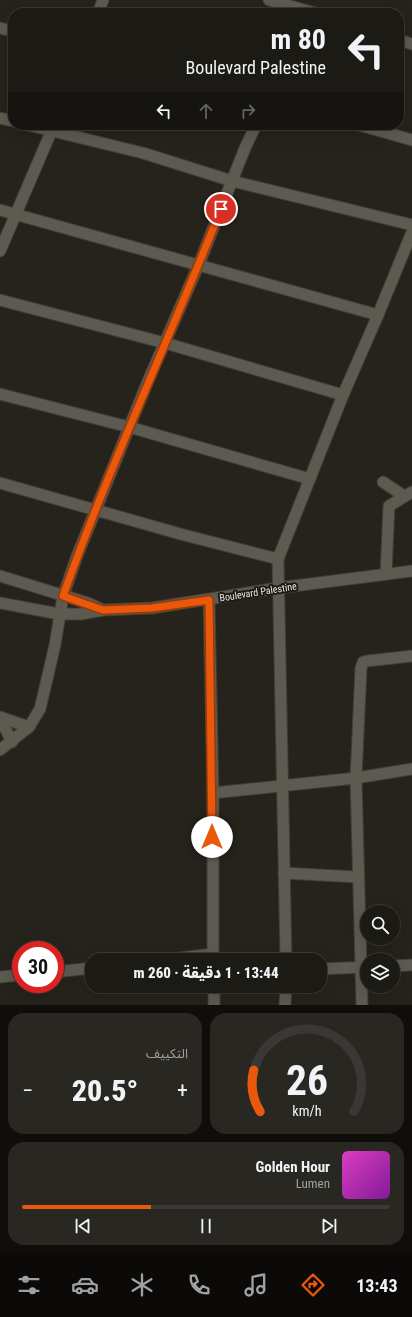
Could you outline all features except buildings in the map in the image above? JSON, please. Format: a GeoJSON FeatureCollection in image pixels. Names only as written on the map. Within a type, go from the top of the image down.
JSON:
{"type":"FeatureCollection","features":[{"type":"Feature","properties":{"kind":"street"},"geometry":{"type":"LineString","coordinates":[[269,0],[305,8]]}},
{"type":"Feature","properties":{"kind":"street"},"geometry":{"type":"LineString","coordinates":[[0,251],[52,130]]}},
{"type":"Feature","properties":{"kind":"street"},"geometry":{"type":"LineString","coordinates":[[60,130],[143,153],[232,181],[412,225]]}},
{"type":"Feature","properties":{"kind":"street"},"geometry":{"type":"LineString","coordinates":[[0,750],[30,727],[40,709],[46,690],[63,596],[77,556],[129,427],[199,264],[254,130]]}},
{"type":"Feature","properties":{"kind":"street"},"geometry":{"type":"LineString","coordinates":[[377,130],[412,140]]}},
{"type":"Feature","properties":{"kind":"street"},"geometry":{"type":"LineString","coordinates":[[0,210],[199,264],[378,315]]}},
{"type":"Feature","properties":{"kind":"street"},"geometry":{"type":"LineString","coordinates":[[286,953],[284,787],[278,559],[343,395],[412,232]]}},
{"type":"Feature","properties":{"kind":"street"},"geometry":{"type":"LineString","coordinates":[[0,300],[165,343],[343,395]]}},
{"type":"Feature","properties":{"kind":"street"},"geometry":{"type":"LineString","coordinates":[[0,394],[129,427],[310,479]]}},
{"type":"Feature","properties":{"kind":"street"},"geometry":{"type":"LineString","coordinates":[[0,482],[96,511],[278,559]]}},
{"type":"Feature","properties":{"kind":"street"},"geometry":{"type":"LineString","coordinates":[[383,482],[408,494]]}},
{"type":"Feature","properties":{"kind":"street"},"geometry":{"type":"LineString","coordinates":[[386,574],[389,506],[408,494]]}},
{"type":"Feature","properties":{"kind":"street","name":"Boulevard Palestine"},"geometry":{"type":"LineString","coordinates":[[0,603],[59,614],[81,614],[103,610],[152,608],[278,588],[412,571]]}},
{"type":"Feature","properties":{"kind":"street","name":"Boulevard Palestine"},"geometry":{"type":"LineString","coordinates":[[0,576],[103,610]]}},
{"type":"Feature","properties":{"kind":"street"},"geometry":{"type":"LineString","coordinates":[[209,600],[213,793],[213,953]]}},
{"type":"Feature","properties":{"kind":"street"},"geometry":{"type":"LineString","coordinates":[[363,953],[357,877],[356,778],[361,664],[367,660],[412,656]]}},
{"type":"Feature","properties":{"kind":"street"},"geometry":{"type":"LineString","coordinates":[[0,718],[30,727]]}},
{"type":"Feature","properties":{"kind":"street"},"geometry":{"type":"LineString","coordinates":[[0,718],[12,742]]}},
{"type":"Feature","properties":{"kind":"street"},"geometry":{"type":"LineString","coordinates":[[213,793],[284,787],[412,769]]}},
{"type":"Feature","properties":{"kind":"street"},"geometry":{"type":"LineString","coordinates":[[284,873],[357,877]]}},
{"type":"Feature","properties":{"kind":"street"},"geometry":{"type":"LineString","coordinates":[[400,966],[412,965]]}},
{"type":"Feature","properties":{"kind":"street"},"geometry":{"type":"LineString","coordinates":[[327,969],[360,968]]}},
{"type":"Feature","properties":{"kind":"street"},"geometry":{"type":"LineString","coordinates":[[64,971],[85,969]]}},
{"type":"Feature","properties":{"kind":"street"},"geometry":{"type":"LineString","coordinates":[[0,977],[12,976]]}},
{"type":"Feature","properties":{"kind":"street"},"geometry":{"type":"LineString","coordinates":[[214,993],[214,1005]]}},
{"type":"Feature","properties":{"kind":"street"},"geometry":{"type":"LineString","coordinates":[[285,1005],[286,993]]}},
{"type":"Feature","properties":{"kind":"street"},"geometry":{"type":"LineString","coordinates":[[362,1005],[363,993]]}},
{"type":"Feature","properties":{"kind":"route"},"geometry":{"type":"LineString","coordinates":[[212,837],[213,793],[209,600],[152,608],[103,610],[88,603],[63,596],[77,556],[129,427],[221,209]]}}]}
